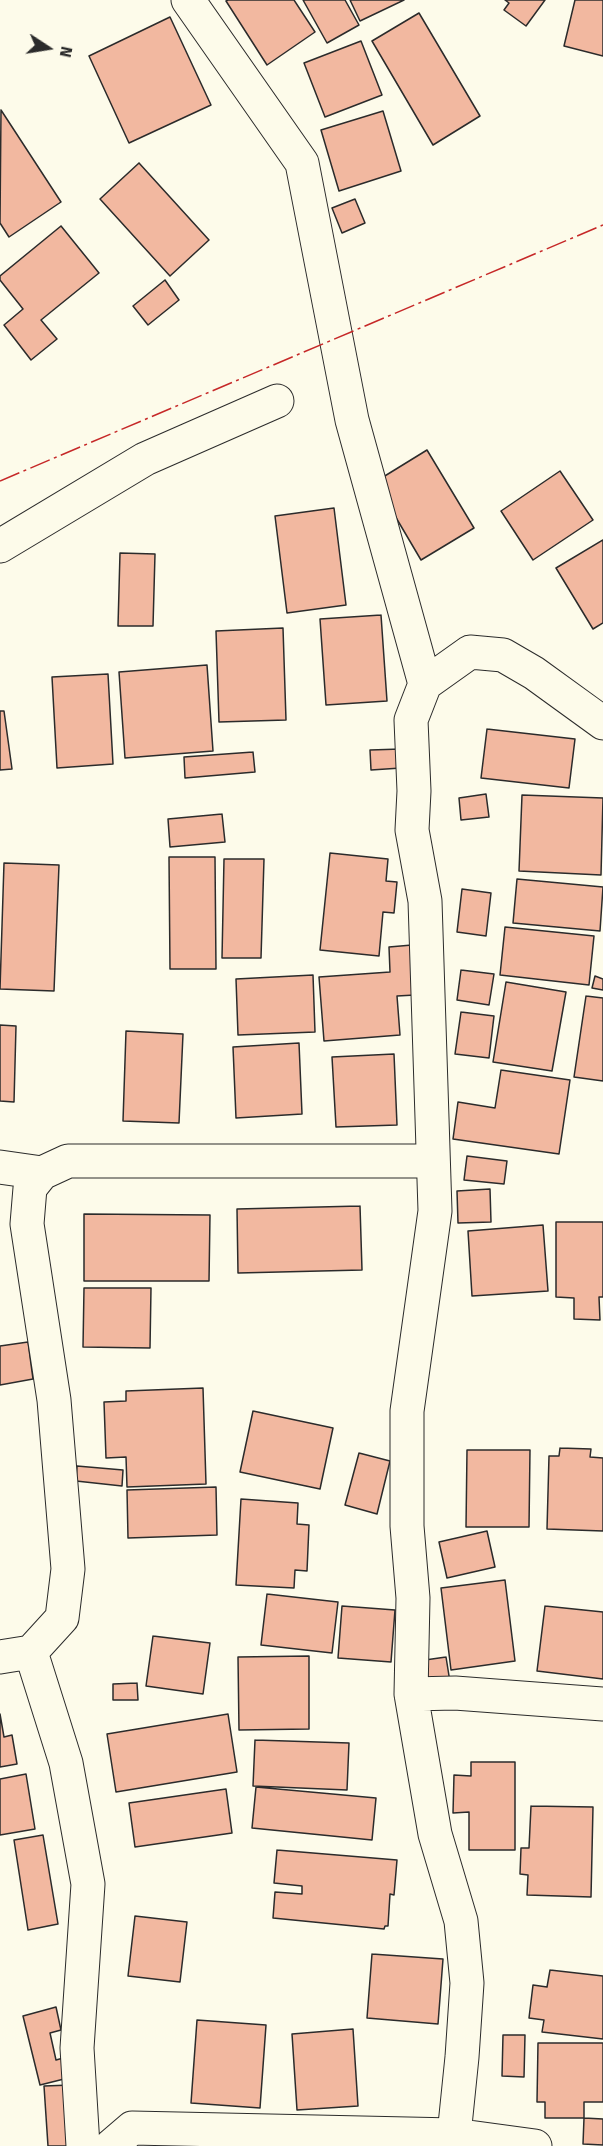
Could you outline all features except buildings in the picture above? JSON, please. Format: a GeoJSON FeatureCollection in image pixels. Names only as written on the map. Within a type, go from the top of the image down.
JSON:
{"type":"FeatureCollection","features":[{"type":"Feature","properties":{"kind":"street"},"geometry":{"type":"LineString","coordinates":[[188,0],[302,162],[352,420],[425,684]]}},
{"type":"Feature","properties":{"kind":"street"},"geometry":{"type":"LineString","coordinates":[[0,546],[145,459],[277,401]]}},
{"type":"Feature","properties":{"kind":"street"},"geometry":{"type":"LineString","coordinates":[[454,2135],[467,1983],[461,1921],[435,1834],[411,1694],[413,1598],[407,1526],[407,1411],[435,1211],[425,901],[412,831],[414,791],[411,720],[425,684],[470,652],[503,655],[534,673],[603,723]]}},
{"type":"Feature","properties":{"kind":"street"},"geometry":{"type":"LineString","coordinates":[[83,2146],[77,2048],[88,1884],[66,1763],[16,1655],[62,1618],[68,1569],[54,1400],[27,1224],[30,1188],[42,1173],[68,1161],[433,1161]]}},
{"type":"Feature","properties":{"kind":"street"},"geometry":{"type":"LineString","coordinates":[[0,1167],[42,1173]]}},
{"type":"Feature","properties":{"kind":"street"},"geometry":{"type":"LineString","coordinates":[[411,1694],[455,1693],[603,1704]]}},
{"type":"Feature","properties":{"kind":"street"},"geometry":{"type":"LineString","coordinates":[[111,2146],[132,2128],[454,2135],[535,2146]]}},
{"type":"Feature","properties":{"kind":"power"},"geometry":{"type":"LineString","coordinates":[[0,481],[603,225]]}}]}
